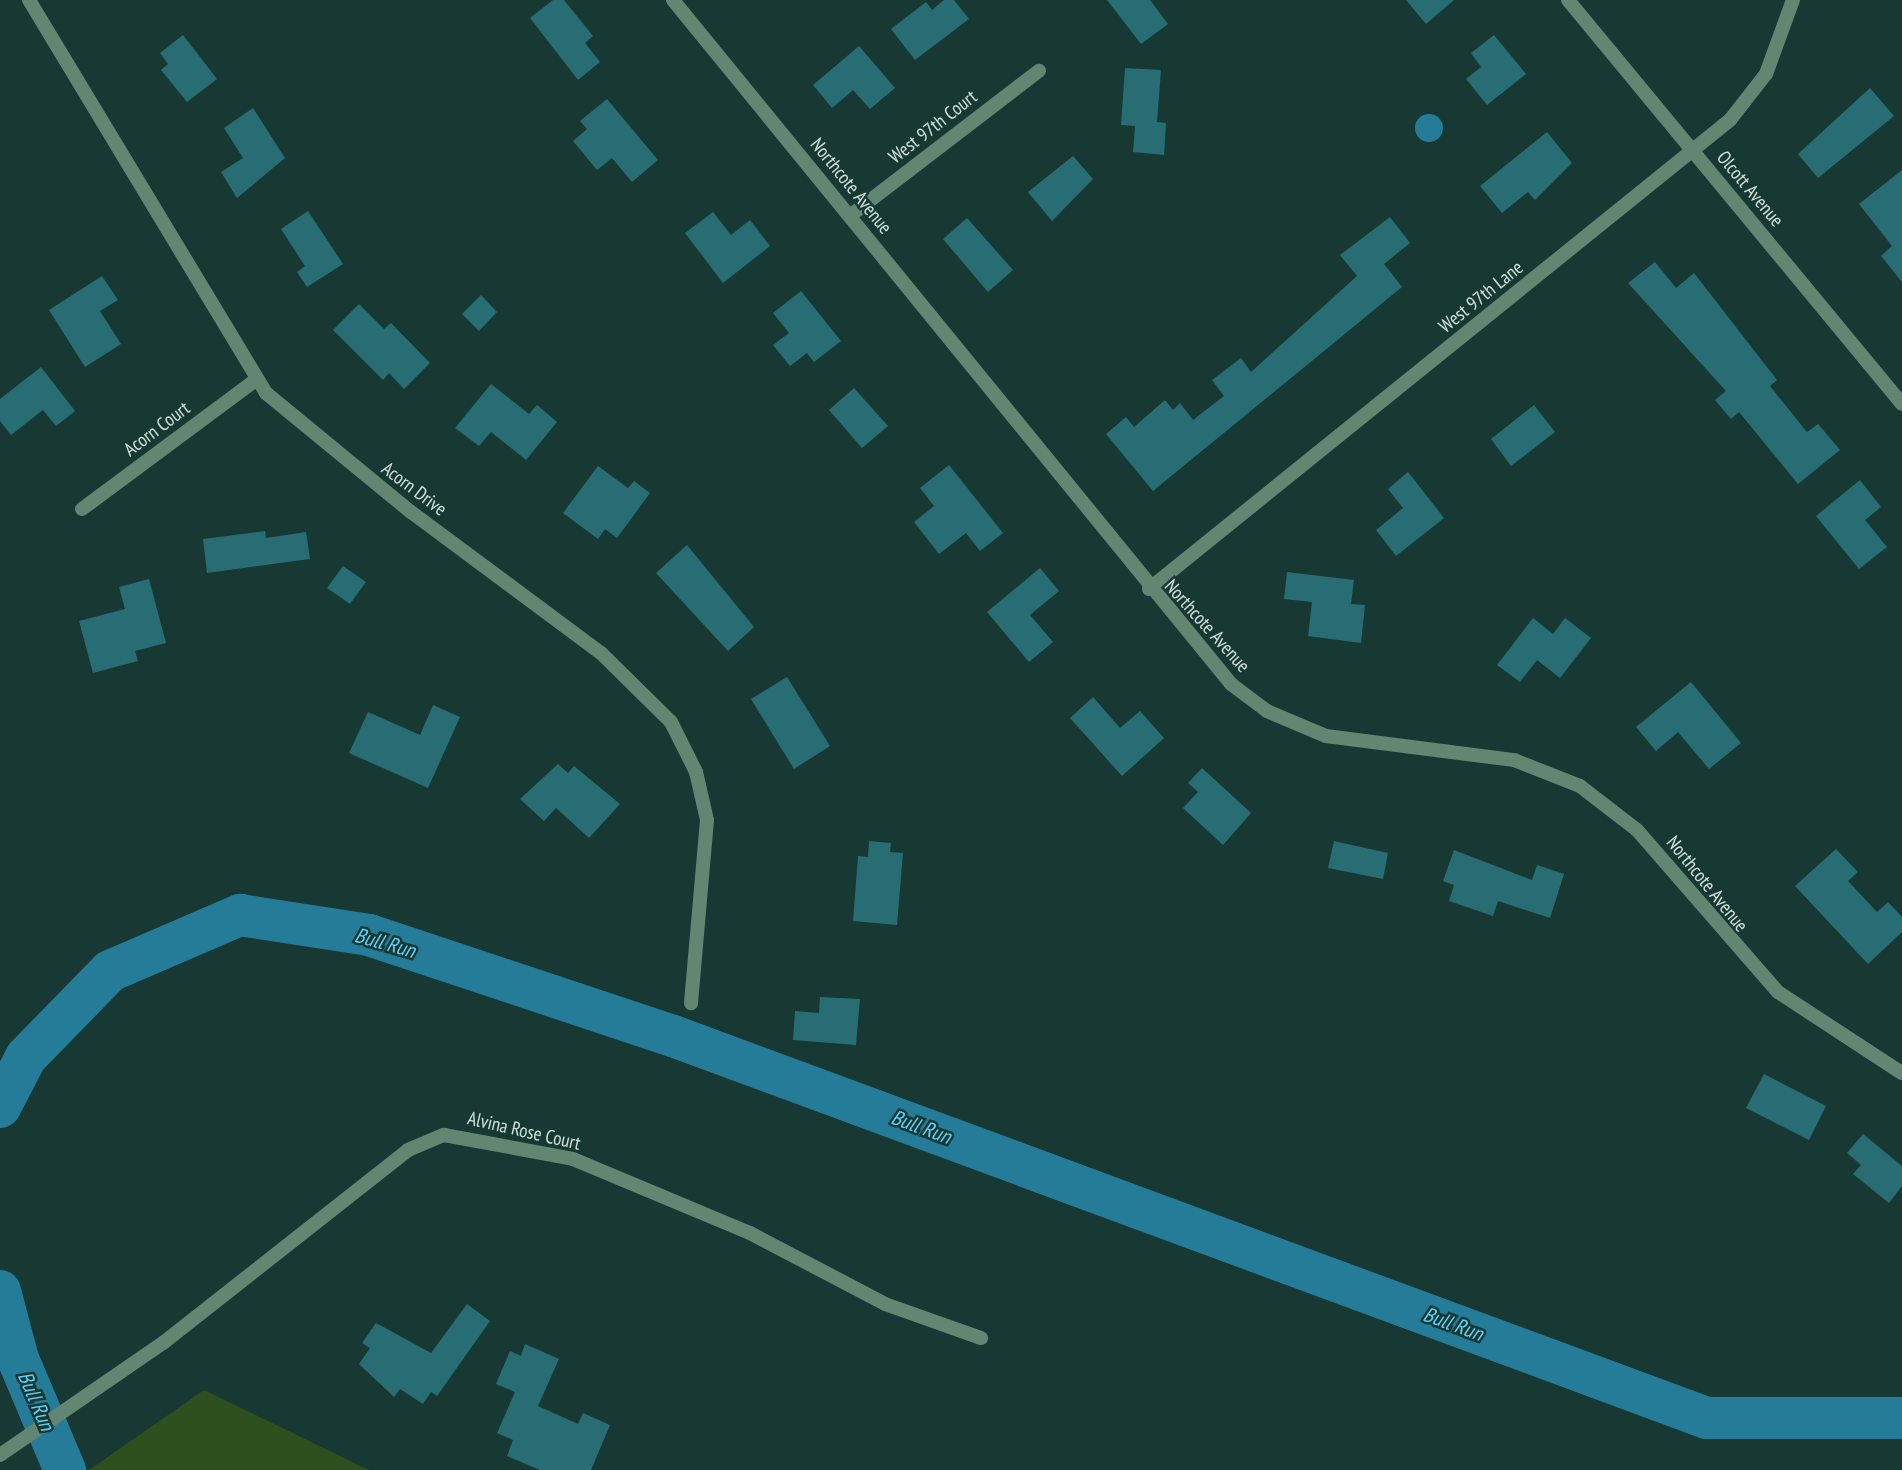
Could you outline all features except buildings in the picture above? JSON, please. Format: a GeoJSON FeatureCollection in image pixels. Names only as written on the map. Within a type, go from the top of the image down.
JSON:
{"type":"FeatureCollection","features":[{"type":"Feature","properties":{"kind":"street","name":"Acorn Drive"},"geometry":{"type":"LineString","coordinates":[[29,0],[256,380],[317,438],[601,653],[671,722],[692,763],[708,820],[691,1003]]}},
{"type":"Feature","properties":{"kind":"street","name":"Northcote Avenue"},"geometry":{"type":"LineString","coordinates":[[673,0],[851,215],[1149,589],[1231,684],[1287,721],[1346,741],[1514,760],[1559,775],[1601,799],[1637,830],[1761,976],[1902,1073]]}},
{"type":"Feature","properties":{"kind":"street","name":"Olcott Avenue"},"geometry":{"type":"LineString","coordinates":[[1567,0],[1902,404]]}},
{"type":"Feature","properties":{"kind":"street","name":"West 97th Lane"},"geometry":{"type":"LineString","coordinates":[[1149,589],[1693,151],[1757,90],[1793,0]]}},
{"type":"Feature","properties":{"kind":"street","name":"West 97th Court"},"geometry":{"type":"LineString","coordinates":[[851,215],[1039,71]]}},
{"type":"Feature","properties":{"kind":"street","name":"Acorn Court"},"geometry":{"type":"LineString","coordinates":[[82,509],[256,380]]}},
{"type":"Feature","properties":{"kind":"street","name":"Alvina Rose Court"},"geometry":{"type":"LineString","coordinates":[[0,1455],[65,1412],[408,1150],[444,1135],[573,1159],[750,1233],[885,1304],[981,1338]]}},
{"type":"Feature","properties":{"kind":"green space"},"geometry":{"type":"Polygon","coordinates":[[[204,1390],[369,1470],[89,1470],[204,1390]]]}},
{"type":"Feature","properties":{"kind":"water"},"geometry":{"type":"Polygon","coordinates":[[[1429,114],[1439,118],[1443,128],[1439,138],[1429,142],[1419,138],[1415,128],[1419,118],[1429,114]]]}},
{"type":"Feature","properties":{"kind":"waterway","name":"Bull Run"},"geometry":{"type":"LineString","coordinates":[[0,1107],[26,1057],[110,971],[240,915],[369,935],[673,1036],[1707,1418],[1902,1418]]}},
{"type":"Feature","properties":{"kind":"waterway","name":"Bull Run"},"geometry":{"type":"LineString","coordinates":[[0,1291],[18,1359],[65,1470]]}}]}
